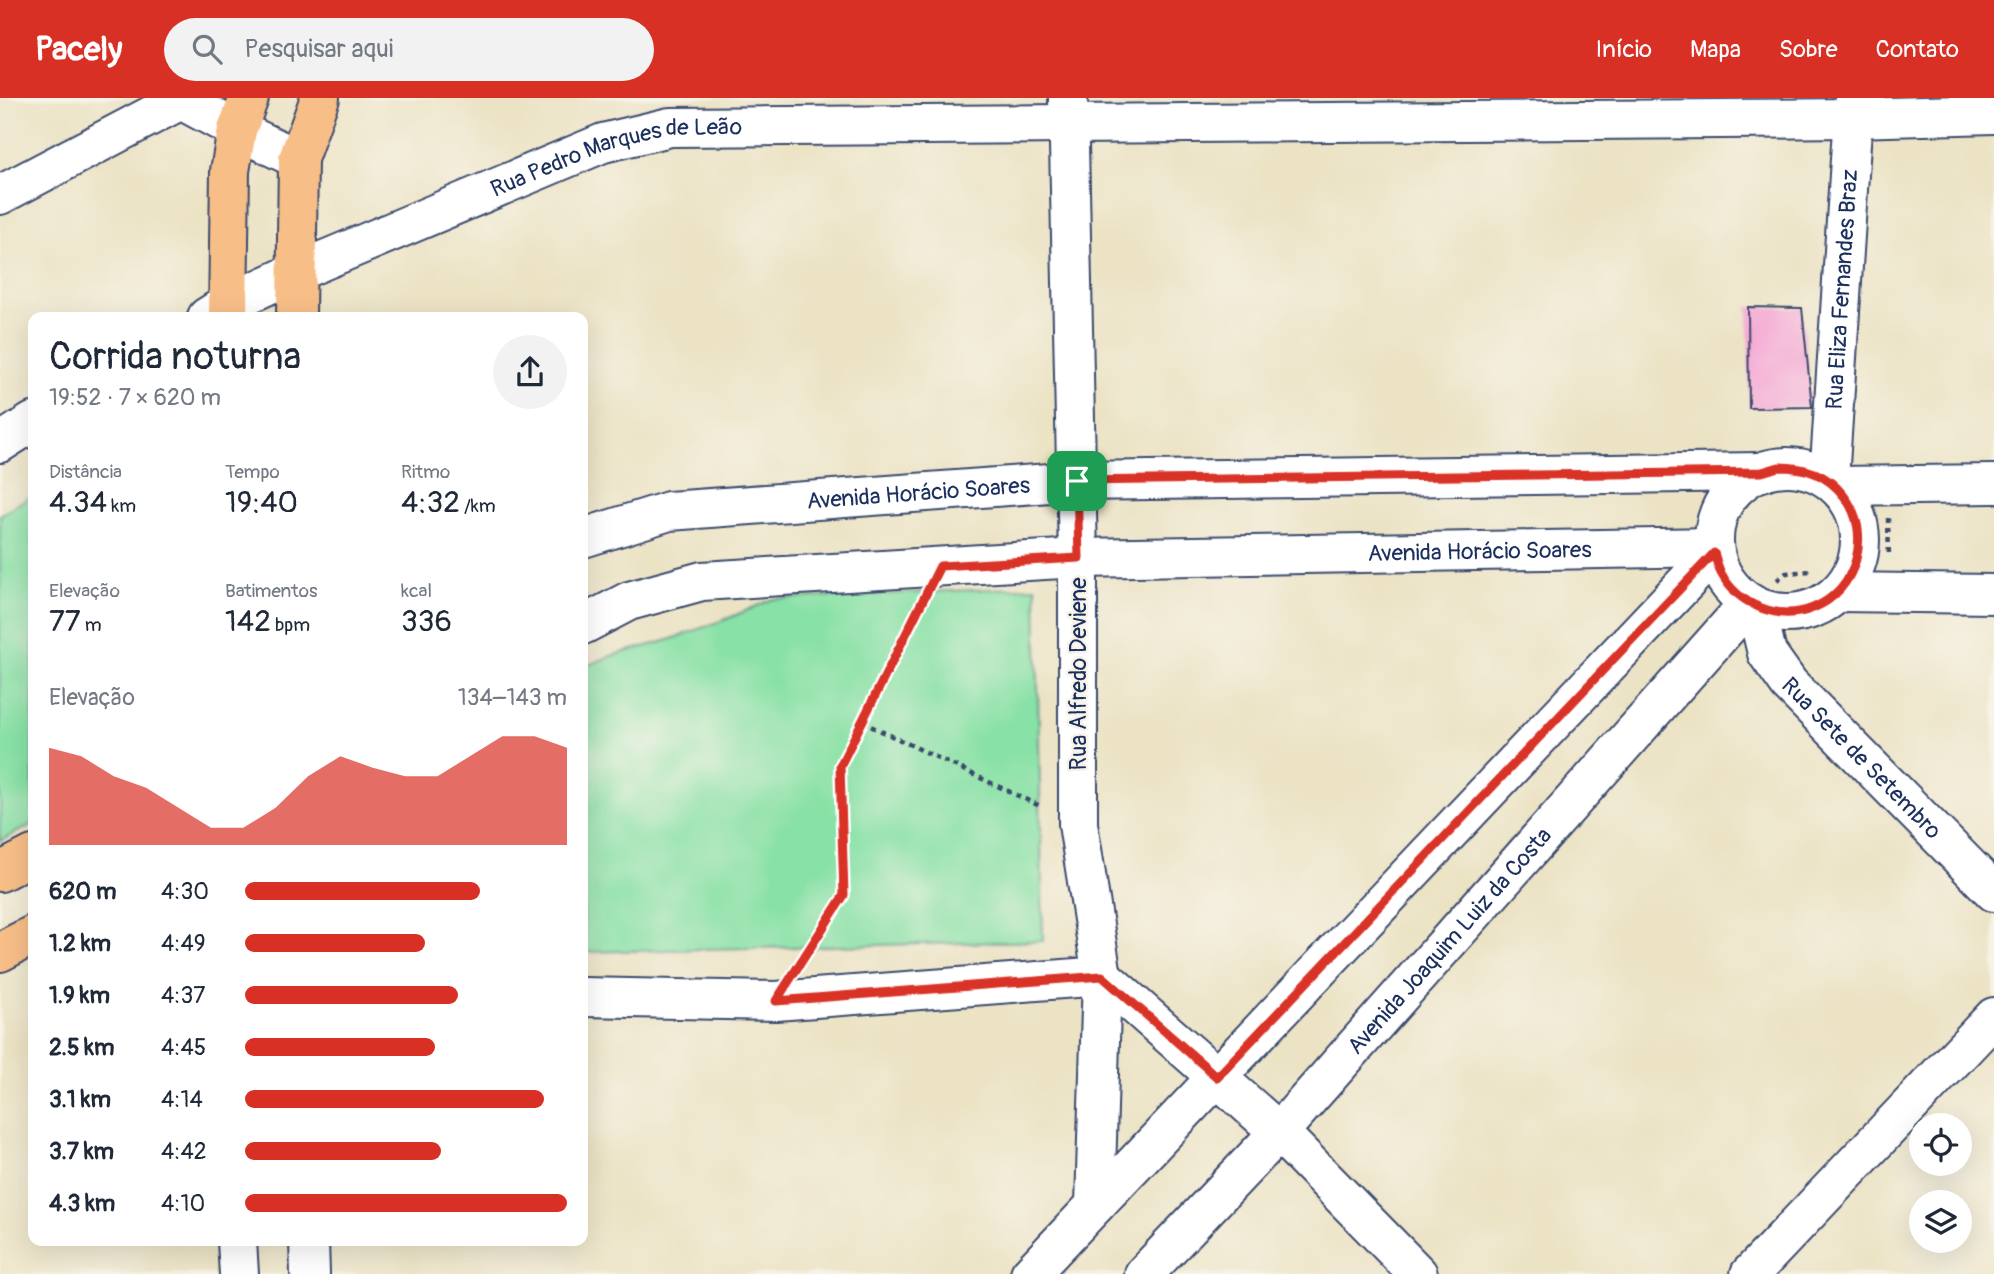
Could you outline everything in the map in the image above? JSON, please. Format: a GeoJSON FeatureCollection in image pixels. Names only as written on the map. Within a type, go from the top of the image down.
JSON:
{"type":"FeatureCollection","features":[{"type":"Feature","properties":{"kind":"main road"},"geometry":{"type":"LineString","coordinates":[[296,312],[298,159],[320,98]]}},
{"type":"Feature","properties":{"kind":"main road"},"geometry":{"type":"LineString","coordinates":[[221,312],[230,171],[243,114]]}},
{"type":"Feature","properties":{"kind":"main road"},"geometry":{"type":"LineString","coordinates":[[0,872],[28,858]]}},
{"type":"Feature","properties":{"kind":"main road"},"geometry":{"type":"LineString","coordinates":[[0,952],[28,938]]}},
{"type":"Feature","properties":{"kind":"street"},"geometry":{"type":"LineString","coordinates":[[0,195],[179,99],[243,114],[298,159]]}},
{"type":"Feature","properties":{"kind":"street","name":"Rua Pedro Marques de Leão"},"geometry":{"type":"LineString","coordinates":[[221,312],[296,272],[603,143],[670,127],[1068,110],[1853,108],[1994,114]]}},
{"type":"Feature","properties":{"kind":"street","name":"Rua Eliza Fernandes Braz"},"geometry":{"type":"LineString","coordinates":[[1833,483],[1853,108]]}},
{"type":"Feature","properties":{"kind":"street","name":"Rua Alfredo Deviene"},"geometry":{"type":"LineString","coordinates":[[1068,110],[1079,558],[1078,824],[1102,976],[1095,1205]]}},
{"type":"Feature","properties":{"kind":"street"},"geometry":{"type":"LineString","coordinates":[[0,443],[28,425]]}},
{"type":"Feature","properties":{"kind":"street"},"geometry":{"type":"LineString","coordinates":[[1779,467],[1797,467],[1833,483],[1851,504],[1859,527],[1859,550],[1852,573],[1839,592],[1813,608],[1785,614],[1752,605],[1733,590],[1721,572],[1714,550],[1716,523],[1725,501],[1741,483],[1779,467]]}},
{"type":"Feature","properties":{"kind":"street","name":"Avenida Horácio Soares"},"geometry":{"type":"LineString","coordinates":[[588,536],[669,511],[1077,481],[1762,472]]}},
{"type":"Feature","properties":{"kind":"street"},"geometry":{"type":"LineString","coordinates":[[1833,483],[1994,484]]}},
{"type":"Feature","properties":{"kind":"street"},"geometry":{"type":"LineString","coordinates":[[1633,548],[1659,577],[1664,605]]}},
{"type":"Feature","properties":{"kind":"street","name":"Avenida Horácio Soares"},"geometry":{"type":"LineString","coordinates":[[588,622],[629,601],[702,580],[1079,558],[1633,548],[1714,550]]}},
{"type":"Feature","properties":{"kind":"street"},"geometry":{"type":"LineString","coordinates":[[1030,1274],[1714,550]]}},
{"type":"Feature","properties":{"kind":"street"},"geometry":{"type":"LineString","coordinates":[[1839,592],[1994,594]]}},
{"type":"Feature","properties":{"kind":"street","name":"Rua Sete de Setembro"},"geometry":{"type":"LineString","coordinates":[[1752,605],[1767,653],[1789,684],[1994,892]]}},
{"type":"Feature","properties":{"kind":"street","name":"Avenida Joaquim Luiz da Costa"},"geometry":{"type":"LineString","coordinates":[[1144,1274],[1279,1132],[1752,605]]}},
{"type":"Feature","properties":{"kind":"street"},"geometry":{"type":"LineString","coordinates":[[588,997],[776,1001],[1102,976],[1279,1132],[1418,1274]]}},
{"type":"Feature","properties":{"kind":"street"},"geometry":{"type":"LineString","coordinates":[[1750,1274],[1994,1017]]}},
{"type":"Feature","properties":{"kind":"street"},"geometry":{"type":"LineString","coordinates":[[237,1246],[239,1274]]}},
{"type":"Feature","properties":{"kind":"street"},"geometry":{"type":"LineString","coordinates":[[309,1246],[310,1274]]}},
{"type":"Feature","properties":{"kind":"path"},"geometry":{"type":"LineString","coordinates":[[1888,510],[1889,560]]}},
{"type":"Feature","properties":{"kind":"path"},"geometry":{"type":"LineString","coordinates":[[776,1001],[844,895],[840,766],[940,566]]}},
{"type":"Feature","properties":{"kind":"path"},"geometry":{"type":"LineString","coordinates":[[862,722],[1078,824]]}},
{"type":"Feature","properties":{"kind":"green space"},"geometry":{"type":"Polygon","coordinates":[[[28,498],[28,827],[0,841],[0,515],[28,498]]]}},
{"type":"Feature","properties":{"kind":"green space"},"geometry":{"type":"Polygon","coordinates":[[[1036,587],[1043,941],[588,952],[588,665],[669,640],[773,599],[1036,587]]]}},
{"type":"Feature","properties":{"kind":"building"},"geometry":{"type":"Polygon","coordinates":[[[1748,307],[1802,308],[1812,407],[1749,408],[1748,307]]]}},
{"type":"Feature","properties":{"kind":"route"},"geometry":{"type":"LineString","coordinates":[[1779,467],[1797,467],[1829,480],[1851,504],[1859,527],[1859,550],[1852,573],[1839,592],[1813,608],[1785,614],[1756,607],[1733,590],[1721,572],[1714,553],[1217,1077],[1102,976],[776,1001],[844,895],[840,766],[940,566],[1079,558],[1077,481],[1762,472],[1779,467]]}}]}
